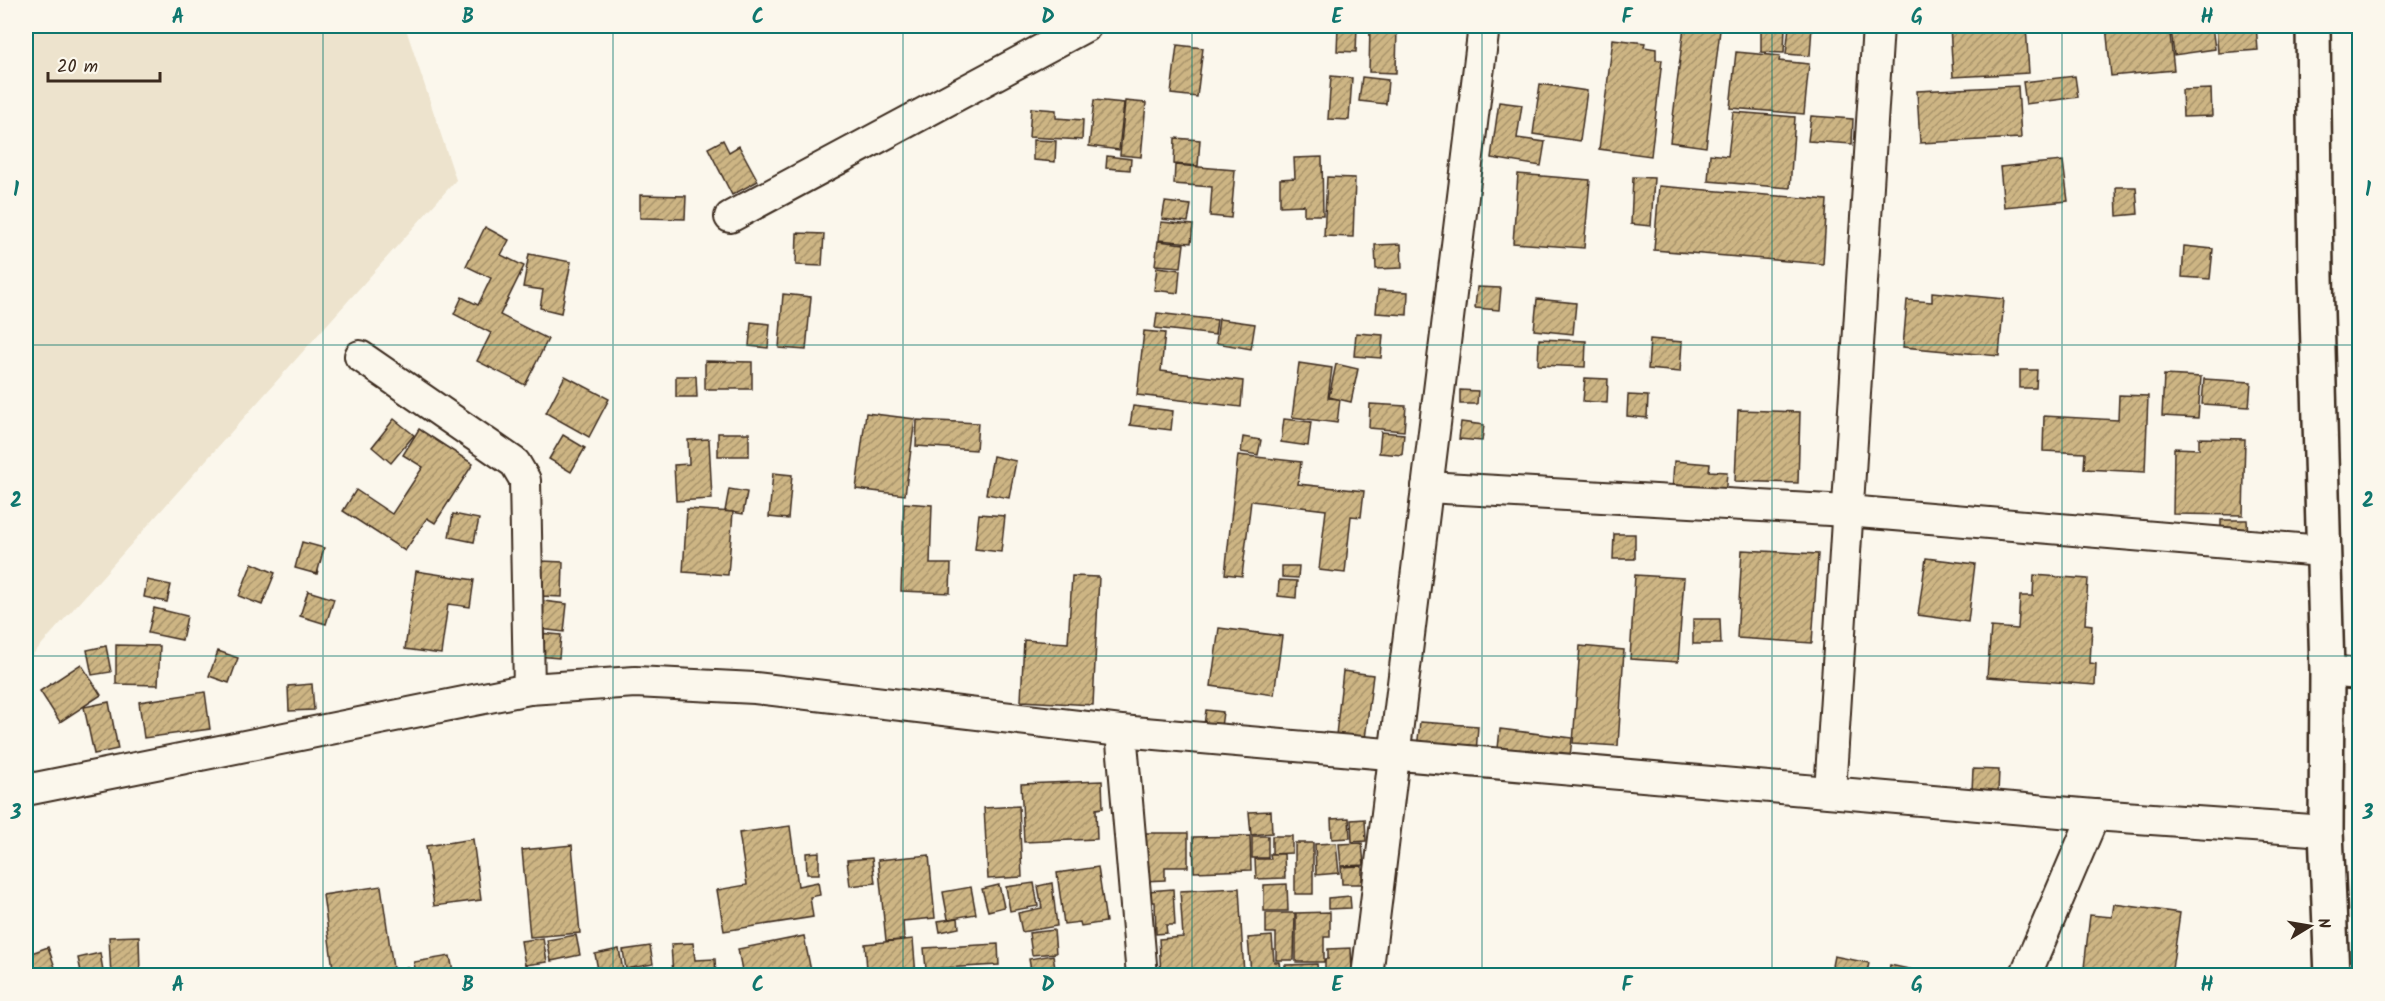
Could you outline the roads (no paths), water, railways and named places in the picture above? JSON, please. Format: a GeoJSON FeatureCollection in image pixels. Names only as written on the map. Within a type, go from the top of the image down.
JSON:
{"type":"FeatureCollection","features":[{"type":"Feature","properties":{"kind":"street"},"geometry":{"type":"LineString","coordinates":[[730,217],[1086,26]]}},
{"type":"Feature","properties":{"kind":"street"},"geometry":{"type":"LineString","coordinates":[[1367,975],[1484,26]]}},
{"type":"Feature","properties":{"kind":"street"},"geometry":{"type":"LineString","coordinates":[[1830,792],[1878,26]]}},
{"type":"Feature","properties":{"kind":"street"},"geometry":{"type":"LineString","coordinates":[[2313,26],[2322,551],[2327,671],[2326,831],[2332,975]]}},
{"type":"Feature","properties":{"kind":"street"},"geometry":{"type":"LineString","coordinates":[[360,356],[515,463],[525,480],[529,689]]}},
{"type":"Feature","properties":{"kind":"street"},"geometry":{"type":"LineString","coordinates":[[1427,487],[1847,511],[2322,551]]}},
{"type":"Feature","properties":{"kind":"street"},"geometry":{"type":"LineString","coordinates":[[2327,671],[2360,674]]}},
{"type":"Feature","properties":{"kind":"street"},"geometry":{"type":"LineString","coordinates":[[26,790],[529,689],[635,682],[755,688],[1121,731],[2094,815],[2326,831]]}},
{"type":"Feature","properties":{"kind":"street"},"geometry":{"type":"LineString","coordinates":[[1121,731],[1142,975]]}},
{"type":"Feature","properties":{"kind":"street"},"geometry":{"type":"LineString","coordinates":[[2025,975],[2094,815]]}}]}
